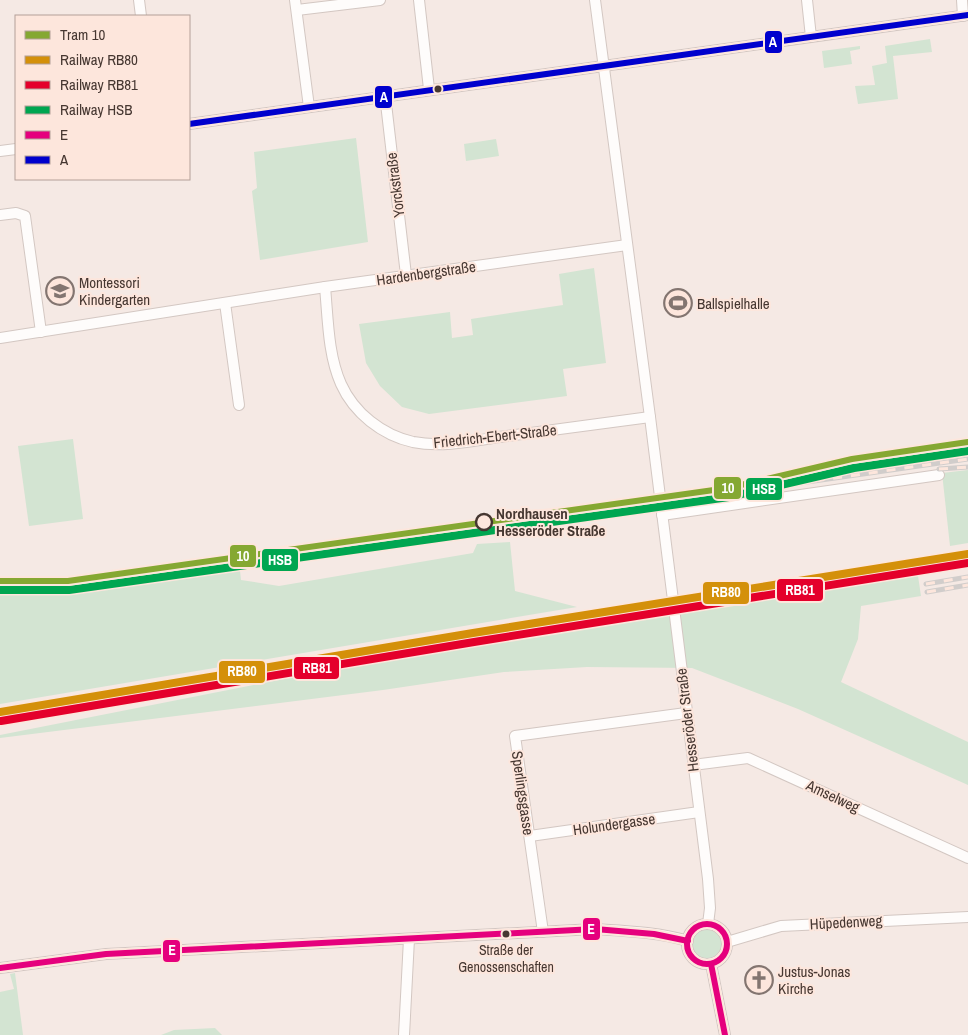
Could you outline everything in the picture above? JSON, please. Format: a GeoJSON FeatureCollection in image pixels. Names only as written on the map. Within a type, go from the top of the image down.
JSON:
{"type":"FeatureCollection","features":[{"type":"Feature","properties":{"kind":"street"},"geometry":{"type":"LineString","coordinates":[[139,0],[141,15]]}},
{"type":"Feature","properties":{"kind":"street"},"geometry":{"type":"LineString","coordinates":[[309,107],[296,5],[380,0]]}},
{"type":"Feature","properties":{"kind":"street"},"geometry":{"type":"LineString","coordinates":[[419,0],[429,89]]}},
{"type":"Feature","properties":{"kind":"street","name":"Hesseröder Straße"},"geometry":{"type":"LineString","coordinates":[[595,0],[708,879],[710,908],[708,924]]}},
{"type":"Feature","properties":{"kind":"street"},"geometry":{"type":"LineString","coordinates":[[806,0],[811,37]]}},
{"type":"Feature","properties":{"kind":"street"},"geometry":{"type":"LineString","coordinates":[[190,124],[966,15],[962,0]]}},
{"type":"Feature","properties":{"kind":"street","name":"Yorckstraße"},"geometry":{"type":"LineString","coordinates":[[385,95],[406,275]]}},
{"type":"Feature","properties":{"kind":"street"},"geometry":{"type":"LineString","coordinates":[[0,152],[15,149]]}},
{"type":"Feature","properties":{"kind":"street"},"geometry":{"type":"LineString","coordinates":[[0,216],[16,213],[25,216],[41,332]]}},
{"type":"Feature","properties":{"kind":"street","name":"Hardenbergstraße"},"geometry":{"type":"LineString","coordinates":[[0,338],[325,287],[627,245]]}},
{"type":"Feature","properties":{"kind":"street","name":"Friedrich-Ebert-Straße"},"geometry":{"type":"LineString","coordinates":[[325,287],[332,352],[341,385],[362,414],[379,428],[395,436],[412,442],[452,444],[650,417]]}},
{"type":"Feature","properties":{"kind":"street"},"geometry":{"type":"LineString","coordinates":[[225,303],[239,405]]}},
{"type":"Feature","properties":{"kind":"street"},"geometry":{"type":"LineString","coordinates":[[662,515],[939,475]]}},
{"type":"Feature","properties":{"kind":"street","name":"Sperlingsgasse"},"geometry":{"type":"LineString","coordinates":[[543,932],[515,736],[686,713]]}},
{"type":"Feature","properties":{"kind":"street","name":"Amselweg"},"geometry":{"type":"LineString","coordinates":[[693,765],[748,758],[968,858]]}},
{"type":"Feature","properties":{"kind":"street","name":"Holundergasse"},"geometry":{"type":"LineString","coordinates":[[530,836],[699,812]]}},
{"type":"Feature","properties":{"kind":"street","name":"Hüpedenweg"},"geometry":{"type":"LineString","coordinates":[[727,942],[781,926],[968,917]]}},
{"type":"Feature","properties":{"kind":"street"},"geometry":{"type":"LineString","coordinates":[[708,924],[717,927],[723,932],[727,942],[723,956],[711,964],[699,962],[692,957],[688,949],[688,941],[694,930],[708,924]]}},
{"type":"Feature","properties":{"kind":"street"},"geometry":{"type":"LineString","coordinates":[[0,968],[106,954],[595,929],[671,936],[688,941]]}},
{"type":"Feature","properties":{"kind":"street"},"geometry":{"type":"LineString","coordinates":[[404,1035],[409,939]]}},
{"type":"Feature","properties":{"kind":"street"},"geometry":{"type":"LineString","coordinates":[[711,964],[725,1035]]}},
{"type":"Feature","properties":{"kind":"green space"},"geometry":{"type":"Polygon","coordinates":[[[930,39],[932,52],[893,56],[898,99],[858,104],[855,86],[875,85],[872,66],[887,63],[885,46],[930,39]]]}},
{"type":"Feature","properties":{"kind":"green space"},"geometry":{"type":"Polygon","coordinates":[[[860,46],[860,49],[850,51],[852,64],[824,68],[822,51],[860,46]]]}},
{"type":"Feature","properties":{"kind":"green space"},"geometry":{"type":"Polygon","coordinates":[[[356,138],[368,242],[260,260],[252,191],[257,188],[254,152],[356,138]]]}},
{"type":"Feature","properties":{"kind":"green space"},"geometry":{"type":"Polygon","coordinates":[[[496,139],[499,156],[466,161],[464,144],[496,139]]]}},
{"type":"Feature","properties":{"kind":"green space"},"geometry":{"type":"Polygon","coordinates":[[[594,268],[606,363],[563,369],[567,396],[429,414],[402,407],[380,386],[366,363],[359,324],[450,312],[452,338],[473,335],[471,319],[563,305],[559,274],[594,268]]]}},
{"type":"Feature","properties":{"kind":"green space"},"geometry":{"type":"Polygon","coordinates":[[[73,439],[83,519],[29,526],[18,446],[73,439]]]}},
{"type":"Feature","properties":{"kind":"green space"},"geometry":{"type":"Polygon","coordinates":[[[968,470],[968,543],[950,546],[942,473],[968,470]]]}},
{"type":"Feature","properties":{"kind":"green space"},"geometry":{"type":"Polygon","coordinates":[[[510,542],[515,591],[577,607],[0,704],[0,583],[60,585],[90,583],[239,561],[241,580],[279,586],[473,553],[477,544],[510,542]]]}},
{"type":"Feature","properties":{"kind":"green space"},"geometry":{"type":"Polygon","coordinates":[[[917,569],[921,596],[861,606],[858,639],[841,682],[968,742],[968,785],[798,709],[692,668],[587,667],[504,672],[383,690],[0,738],[0,735],[498,637],[735,596],[917,569]]]}},
{"type":"Feature","properties":{"kind":"green space"},"geometry":{"type":"Polygon","coordinates":[[[707,929],[713,930],[721,938],[721,950],[713,958],[707,959],[701,958],[693,950],[692,944],[693,938],[701,930],[707,929]]]}},
{"type":"Feature","properties":{"kind":"green space"},"geometry":{"type":"Polygon","coordinates":[[[15,973],[23,1035],[0,1035],[0,992],[14,989],[10,974],[15,973]]]}},
{"type":"Feature","properties":{"kind":"green space"},"geometry":{"type":"Polygon","coordinates":[[[215,1028],[222,1035],[161,1035],[174,1030],[215,1028]]]}},
{"type":"Feature","properties":{"kind":"railway"},"geometry":{"type":"LineString","coordinates":[[548,519],[968,459]]}},
{"type":"Feature","properties":{"kind":"railway"},"geometry":{"type":"LineString","coordinates":[[939,469],[968,467]]}},
{"type":"Feature","properties":{"kind":"railway"},"geometry":{"type":"LineString","coordinates":[[926,584],[968,577]]}},
{"type":"Feature","properties":{"kind":"railway"},"geometry":{"type":"LineString","coordinates":[[927,592],[968,585]]}},
{"type":"Feature","properties":{"kind":"tram line","name":"10"},"geometry":{"type":"LineString","coordinates":[[0,581],[68,581],[728,488],[852,459],[968,442]]}},
{"type":"Feature","properties":{"kind":"rail line","name":"HSB"},"geometry":{"type":"LineString","coordinates":[[0,590],[69,590],[729,497],[854,468],[968,451]]}},
{"type":"Feature","properties":{"kind":"rail line","name":"RB80"},"geometry":{"type":"LineString","coordinates":[[0,712],[473,633],[968,554]]}},
{"type":"Feature","properties":{"kind":"rail line","name":"RB81"},"geometry":{"type":"LineString","coordinates":[[1,721],[474,642],[968,563]]}},
{"type":"Feature","properties":{"kind":"transit line","name":"A"},"geometry":{"type":"LineString","coordinates":[[190,124],[968,15]]}},
{"type":"Feature","properties":{"kind":"transit line","name":"E"},"geometry":{"type":"LineString","coordinates":[[707,924],[721,930],[727,944],[721,958],[707,964],[693,958],[687,944],[693,930],[707,924]]}},
{"type":"Feature","properties":{"kind":"transit line","name":"E"},"geometry":{"type":"LineString","coordinates":[[0,968],[106,954],[595,929],[654,934],[688,941]]}},
{"type":"Feature","properties":{"kind":"transit line","name":"E"},"geometry":{"type":"LineString","coordinates":[[711,964],[725,1035]]}},
{"type":"Feature","properties":{"kind":"place","name":"Montessori Kindergarten"},"geometry":{"type":"Point","coordinates":[60,291]}},
{"type":"Feature","properties":{"kind":"place","name":"Ballspielhalle"},"geometry":{"type":"Point","coordinates":[678,303]}},
{"type":"Feature","properties":{"kind":"place","name":"Nordhausen Hesseröder Straße"},"geometry":{"type":"Point","coordinates":[484,522]}},
{"type":"Feature","properties":{"kind":"place","name":"Straße der Genossenschaften"},"geometry":{"type":"Point","coordinates":[506,934]}},
{"type":"Feature","properties":{"kind":"place","name":"Justus-Jonas Kirche"},"geometry":{"type":"Point","coordinates":[759,980]}}]}
